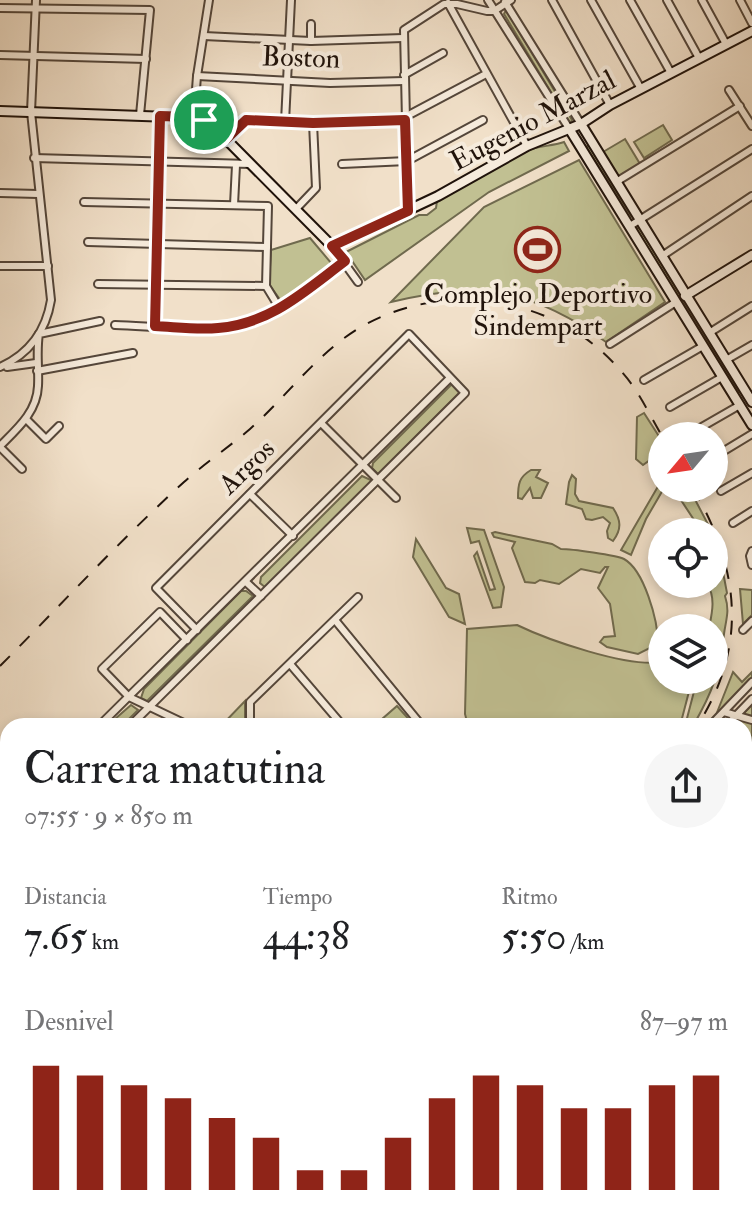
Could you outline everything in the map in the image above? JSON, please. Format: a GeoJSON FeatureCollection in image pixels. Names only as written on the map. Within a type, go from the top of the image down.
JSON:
{"type":"FeatureCollection","features":[{"type":"Feature","properties":{"kind":"main road","name":"Eugenio Marzal"},"geometry":{"type":"LineString","coordinates":[[332,246],[408,211],[527,146],[570,130],[610,105],[752,31]]}},
{"type":"Feature","properties":{"kind":"main road"},"geometry":{"type":"LineString","coordinates":[[0,111],[194,116],[209,123],[226,139],[332,246]]}},
{"type":"Feature","properties":{"kind":"main road"},"geometry":{"type":"LineString","coordinates":[[581,124],[750,395]]}},
{"type":"Feature","properties":{"kind":"main road"},"geometry":{"type":"LineString","coordinates":[[570,130],[752,425]]}},
{"type":"Feature","properties":{"kind":"main road"},"geometry":{"type":"LineString","coordinates":[[676,302],[752,255]]}},
{"type":"Feature","properties":{"kind":"street"},"geometry":{"type":"LineString","coordinates":[[22,469],[0,446],[26,419],[36,401],[39,334],[51,300],[31,112],[36,0]]}},
{"type":"Feature","properties":{"kind":"street"},"geometry":{"type":"LineString","coordinates":[[194,116],[209,0]]}},
{"type":"Feature","properties":{"kind":"street"},"geometry":{"type":"LineString","coordinates":[[285,122],[291,0]]}},
{"type":"Feature","properties":{"kind":"street"},"geometry":{"type":"LineString","coordinates":[[488,0],[570,130]]}},
{"type":"Feature","properties":{"kind":"street"},"geometry":{"type":"LineString","coordinates":[[552,0],[610,105]]}},
{"type":"Feature","properties":{"kind":"street"},"geometry":{"type":"LineString","coordinates":[[591,0],[641,89]]}},
{"type":"Feature","properties":{"kind":"street"},"geometry":{"type":"LineString","coordinates":[[630,0],[671,73]]}},
{"type":"Feature","properties":{"kind":"street"},"geometry":{"type":"LineString","coordinates":[[667,0],[699,58]]}},
{"type":"Feature","properties":{"kind":"street"},"geometry":{"type":"LineString","coordinates":[[702,0],[726,44]]}},
{"type":"Feature","properties":{"kind":"street"},"geometry":{"type":"LineString","coordinates":[[740,0],[752,23]]}},
{"type":"Feature","properties":{"kind":"street"},"geometry":{"type":"LineString","coordinates":[[408,211],[403,38],[406,27],[440,5],[448,3],[494,11],[507,1],[581,124]]}},
{"type":"Feature","properties":{"kind":"street"},"geometry":{"type":"LineString","coordinates":[[448,3],[527,146]]}},
{"type":"Feature","properties":{"kind":"street"},"geometry":{"type":"LineString","coordinates":[[0,8],[150,10],[140,115]]}},
{"type":"Feature","properties":{"kind":"street"},"geometry":{"type":"LineString","coordinates":[[311,24],[311,41]]}},
{"type":"Feature","properties":{"kind":"street"},"geometry":{"type":"LineString","coordinates":[[204,36],[311,41],[403,38]]}},
{"type":"Feature","properties":{"kind":"street","name":"Boston"},"geometry":{"type":"LineString","coordinates":[[197,76],[330,83],[404,78],[443,53]]}},
{"type":"Feature","properties":{"kind":"street"},"geometry":{"type":"LineString","coordinates":[[0,55],[146,59]]}},
{"type":"Feature","properties":{"kind":"street"},"geometry":{"type":"LineString","coordinates":[[226,139],[246,120],[313,123],[405,119],[486,74]]}},
{"type":"Feature","properties":{"kind":"street"},"geometry":{"type":"LineString","coordinates":[[729,90],[752,126]]}},
{"type":"Feature","properties":{"kind":"street"},"geometry":{"type":"LineString","coordinates":[[616,182],[740,106]]}},
{"type":"Feature","properties":{"kind":"street"},"geometry":{"type":"LineString","coordinates":[[155,326],[160,116]]}},
{"type":"Feature","properties":{"kind":"street"},"geometry":{"type":"LineString","coordinates":[[342,164],[407,161],[483,120]]}},
{"type":"Feature","properties":{"kind":"street"},"geometry":{"type":"LineString","coordinates":[[296,209],[316,188],[313,123]]}},
{"type":"Feature","properties":{"kind":"street"},"geometry":{"type":"LineString","coordinates":[[630,226],[752,149]]}},
{"type":"Feature","properties":{"kind":"street"},"geometry":{"type":"LineString","coordinates":[[34,158],[250,164]]}},
{"type":"Feature","properties":{"kind":"street"},"geometry":{"type":"LineString","coordinates":[[234,205],[236,165]]}},
{"type":"Feature","properties":{"kind":"street"},"geometry":{"type":"LineString","coordinates":[[0,193],[38,194]]}},
{"type":"Feature","properties":{"kind":"street"},"geometry":{"type":"LineString","coordinates":[[662,256],[752,196]]}},
{"type":"Feature","properties":{"kind":"street"},"geometry":{"type":"LineString","coordinates":[[84,202],[268,206],[266,286],[280,309]]}},
{"type":"Feature","properties":{"kind":"street"},"geometry":{"type":"LineString","coordinates":[[88,242],[267,247]]}},
{"type":"Feature","properties":{"kind":"street"},"geometry":{"type":"LineString","coordinates":[[332,246],[358,282]]}},
{"type":"Feature","properties":{"kind":"street"},"geometry":{"type":"LineString","coordinates":[[115,325],[224,328],[253,321],[280,309],[345,261]]}},
{"type":"Feature","properties":{"kind":"street"},"geometry":{"type":"LineString","coordinates":[[0,266],[48,266]]}},
{"type":"Feature","properties":{"kind":"street"},"geometry":{"type":"LineString","coordinates":[[98,284],[266,286]]}},
{"type":"Feature","properties":{"kind":"street"},"geometry":{"type":"LineString","coordinates":[[610,344],[676,302]]}},
{"type":"Feature","properties":{"kind":"street"},"geometry":{"type":"LineString","coordinates":[[709,333],[752,306]]}},
{"type":"Feature","properties":{"kind":"street"},"geometry":{"type":"LineString","coordinates":[[0,368],[23,353],[39,334],[100,321]]}},
{"type":"Feature","properties":{"kind":"street","name":"Argos"},"geometry":{"type":"LineString","coordinates":[[197,630],[156,588],[409,334],[450,378]]}},
{"type":"Feature","properties":{"kind":"street"},"geometry":{"type":"LineString","coordinates":[[726,360],[752,345]]}},
{"type":"Feature","properties":{"kind":"street"},"geometry":{"type":"LineString","coordinates":[[644,380],[703,346]]}},
{"type":"Feature","properties":{"kind":"street"},"geometry":{"type":"LineString","coordinates":[[0,368],[37,367],[133,353]]}},
{"type":"Feature","properties":{"kind":"street"},"geometry":{"type":"LineString","coordinates":[[670,407],[722,377]]}},
{"type":"Feature","properties":{"kind":"street"},"geometry":{"type":"LineString","coordinates":[[107,718],[450,378],[465,393],[138,718]]}},
{"type":"Feature","properties":{"kind":"street"},"geometry":{"type":"LineString","coordinates":[[707,422],[750,395]]}},
{"type":"Feature","properties":{"kind":"street"},"geometry":{"type":"LineString","coordinates":[[26,419],[46,439],[59,426]]}},
{"type":"Feature","properties":{"kind":"street"},"geometry":{"type":"LineString","coordinates":[[322,424],[396,498]]}},
{"type":"Feature","properties":{"kind":"street"},"geometry":{"type":"LineString","coordinates":[[728,449],[752,434]]}},
{"type":"Feature","properties":{"kind":"street"},"geometry":{"type":"LineString","coordinates":[[0,437],[10,435]]}},
{"type":"Feature","properties":{"kind":"street"},"geometry":{"type":"LineString","coordinates":[[728,487],[752,473]]}},
{"type":"Feature","properties":{"kind":"street"},"geometry":{"type":"LineString","coordinates":[[250,494],[293,536]]}},
{"type":"Feature","properties":{"kind":"street"},"geometry":{"type":"LineString","coordinates":[[733,523],[752,511]]}},
{"type":"Feature","properties":{"kind":"street"},"geometry":{"type":"LineString","coordinates":[[752,551],[752,565]]}},
{"type":"Feature","properties":{"kind":"street"},"geometry":{"type":"LineString","coordinates":[[246,582],[261,596]]}},
{"type":"Feature","properties":{"kind":"street"},"geometry":{"type":"LineString","coordinates":[[250,718],[250,702],[358,597]]}},
{"type":"Feature","properties":{"kind":"street"},"geometry":{"type":"LineString","coordinates":[[172,718],[129,697],[102,669],[160,612],[187,640]]}},
{"type":"Feature","properties":{"kind":"street"},"geometry":{"type":"LineString","coordinates":[[335,620],[415,718]]}},
{"type":"Feature","properties":{"kind":"street"},"geometry":{"type":"LineString","coordinates":[[743,630],[752,621]]}},
{"type":"Feature","properties":{"kind":"street"},"geometry":{"type":"LineString","coordinates":[[290,664],[336,718]]}},
{"type":"Feature","properties":{"kind":"street"},"geometry":{"type":"LineString","coordinates":[[718,718],[752,682]]}},
{"type":"Feature","properties":{"kind":"street"},"geometry":{"type":"LineString","coordinates":[[736,716],[752,699]]}},
{"type":"Feature","properties":{"kind":"street"},"geometry":{"type":"LineString","coordinates":[[724,712],[744,718]]}},
{"type":"Feature","properties":{"kind":"shaded area"},"geometry":{"type":"Polygon","coordinates":[[[506,10],[572,120],[570,124],[504,14],[506,10]]]}},
{"type":"Feature","properties":{"kind":"shaded area"},"geometry":{"type":"Polygon","coordinates":[[[663,125],[672,140],[644,158],[634,142],[663,125]]]}},
{"type":"Feature","properties":{"kind":"shaded area"},"geometry":{"type":"Polygon","coordinates":[[[625,139],[640,164],[618,177],[603,152],[625,139]]]}},
{"type":"Feature","properties":{"kind":"shaded area"},"geometry":{"type":"Polygon","coordinates":[[[564,142],[569,151],[489,192],[365,280],[346,252],[419,215],[427,215],[436,208],[437,201],[529,150],[564,142]]]}},
{"type":"Feature","properties":{"kind":"shaded area"},"geometry":{"type":"Polygon","coordinates":[[[590,145],[632,213],[631,216],[586,147],[590,145]]]}},
{"type":"Feature","properties":{"kind":"shaded area","name":"Complejo Deportivo Sindempart"},"geometry":{"type":"Polygon","coordinates":[[[579,160],[665,302],[606,342],[554,310],[504,294],[451,292],[391,302],[484,207],[579,160]]]}},
{"type":"Feature","properties":{"kind":"shaded area"},"geometry":{"type":"Polygon","coordinates":[[[639,227],[680,295],[678,298],[636,230],[639,227]]]}},
{"type":"Feature","properties":{"kind":"shaded area"},"geometry":{"type":"Polygon","coordinates":[[[310,238],[332,264],[281,301],[269,284],[271,250],[310,238]]]}},
{"type":"Feature","properties":{"kind":"shaded area"},"geometry":{"type":"Polygon","coordinates":[[[683,302],[739,392],[737,395],[681,304],[683,302]]]}},
{"type":"Feature","properties":{"kind":"shaded area"},"geometry":{"type":"Polygon","coordinates":[[[452,384],[460,392],[378,474],[372,468],[373,463],[452,384]]]}},
{"type":"Feature","properties":{"kind":"shaded area"},"geometry":{"type":"Polygon","coordinates":[[[644,413],[650,422],[648,461],[643,465],[636,459],[637,417],[644,413]]]}},
{"type":"Feature","properties":{"kind":"shaded area"},"geometry":{"type":"Polygon","coordinates":[[[531,470],[540,470],[536,477],[548,483],[541,498],[533,498],[530,488],[522,499],[518,498],[520,481],[531,470]]]}},
{"type":"Feature","properties":{"kind":"shaded area"},"geometry":{"type":"Polygon","coordinates":[[[572,475],[576,479],[575,494],[579,501],[613,508],[619,524],[613,541],[608,538],[610,523],[603,517],[586,519],[582,509],[566,504],[572,475]]]}},
{"type":"Feature","properties":{"kind":"shaded area"},"geometry":{"type":"Polygon","coordinates":[[[362,476],[373,481],[266,588],[260,583],[261,577],[362,476]]]}},
{"type":"Feature","properties":{"kind":"shaded area"},"geometry":{"type":"Polygon","coordinates":[[[649,502],[656,502],[631,555],[621,550],[649,502]]]}},
{"type":"Feature","properties":{"kind":"shaded area"},"geometry":{"type":"Polygon","coordinates":[[[682,502],[696,502],[705,518],[693,518],[682,502]]]}},
{"type":"Feature","properties":{"kind":"shaded area"},"geometry":{"type":"Polygon","coordinates":[[[467,528],[484,530],[504,587],[501,607],[493,608],[474,556],[477,552],[490,590],[495,589],[479,541],[471,543],[467,528]]]}},
{"type":"Feature","properties":{"kind":"shaded area"},"geometry":{"type":"Polygon","coordinates":[[[492,533],[624,559],[644,584],[653,614],[648,614],[648,649],[638,654],[607,647],[600,642],[604,637],[615,636],[610,604],[598,588],[608,567],[600,573],[581,569],[559,584],[540,580],[525,582],[512,548],[515,542],[494,537],[492,533]]]}},
{"type":"Feature","properties":{"kind":"shaded area"},"geometry":{"type":"Polygon","coordinates":[[[416,539],[446,588],[459,594],[465,624],[449,617],[413,557],[416,539]]]}},
{"type":"Feature","properties":{"kind":"shaded area"},"geometry":{"type":"Polygon","coordinates":[[[740,589],[752,590],[752,615],[743,624],[740,589]]]}},
{"type":"Feature","properties":{"kind":"shaded area"},"geometry":{"type":"Polygon","coordinates":[[[241,591],[253,596],[147,701],[141,698],[144,689],[241,591]]]}},
{"type":"Feature","properties":{"kind":"shaded area"},"geometry":{"type":"Polygon","coordinates":[[[725,598],[727,614],[711,614],[712,600],[725,598]]]}},
{"type":"Feature","properties":{"kind":"shaded area"},"geometry":{"type":"Polygon","coordinates":[[[517,625],[609,657],[648,663],[648,694],[688,694],[682,718],[466,718],[467,629],[517,625]]]}},
{"type":"Feature","properties":{"kind":"shaded area"},"geometry":{"type":"Polygon","coordinates":[[[733,672],[742,682],[752,672],[752,677],[716,715],[724,694],[728,694],[733,672]]]}},
{"type":"Feature","properties":{"kind":"shaded area"},"geometry":{"type":"Polygon","coordinates":[[[693,694],[709,694],[697,718],[687,718],[693,694]]]}},
{"type":"Feature","properties":{"kind":"shaded area"},"geometry":{"type":"Polygon","coordinates":[[[245,701],[245,718],[229,718],[245,701]]]}},
{"type":"Feature","properties":{"kind":"shaded area"},"geometry":{"type":"Polygon","coordinates":[[[752,704],[752,718],[739,718],[752,704]]]}},
{"type":"Feature","properties":{"kind":"shaded area"},"geometry":{"type":"Polygon","coordinates":[[[131,705],[138,710],[130,718],[116,718],[131,705]]]}},
{"type":"Feature","properties":{"kind":"shaded area"},"geometry":{"type":"Polygon","coordinates":[[[397,706],[408,718],[383,718],[397,706]]]}},
{"type":"Feature","properties":{"kind":"railway"},"geometry":{"type":"LineString","coordinates":[[0,666],[160,504],[250,429],[327,352],[356,330],[389,314],[424,304],[460,300],[496,302],[530,311],[564,325],[594,345],[626,377],[654,422]]}},
{"type":"Feature","properties":{"kind":"railway"},"geometry":{"type":"LineString","coordinates":[[700,502],[720,547],[732,607],[731,636],[725,666],[702,718]]}},
{"type":"Feature","properties":{"kind":"place","name":"Complejo Deportivo Sindempart"},"geometry":{"type":"Point","coordinates":[538,249]}},
{"type":"Feature","properties":{"kind":"route"},"geometry":{"type":"LineString","coordinates":[[160,116],[194,116],[204,120],[226,139],[246,120],[313,123],[405,120],[408,211],[332,246],[345,261],[271,314],[224,328],[155,326],[160,116]]}}]}
